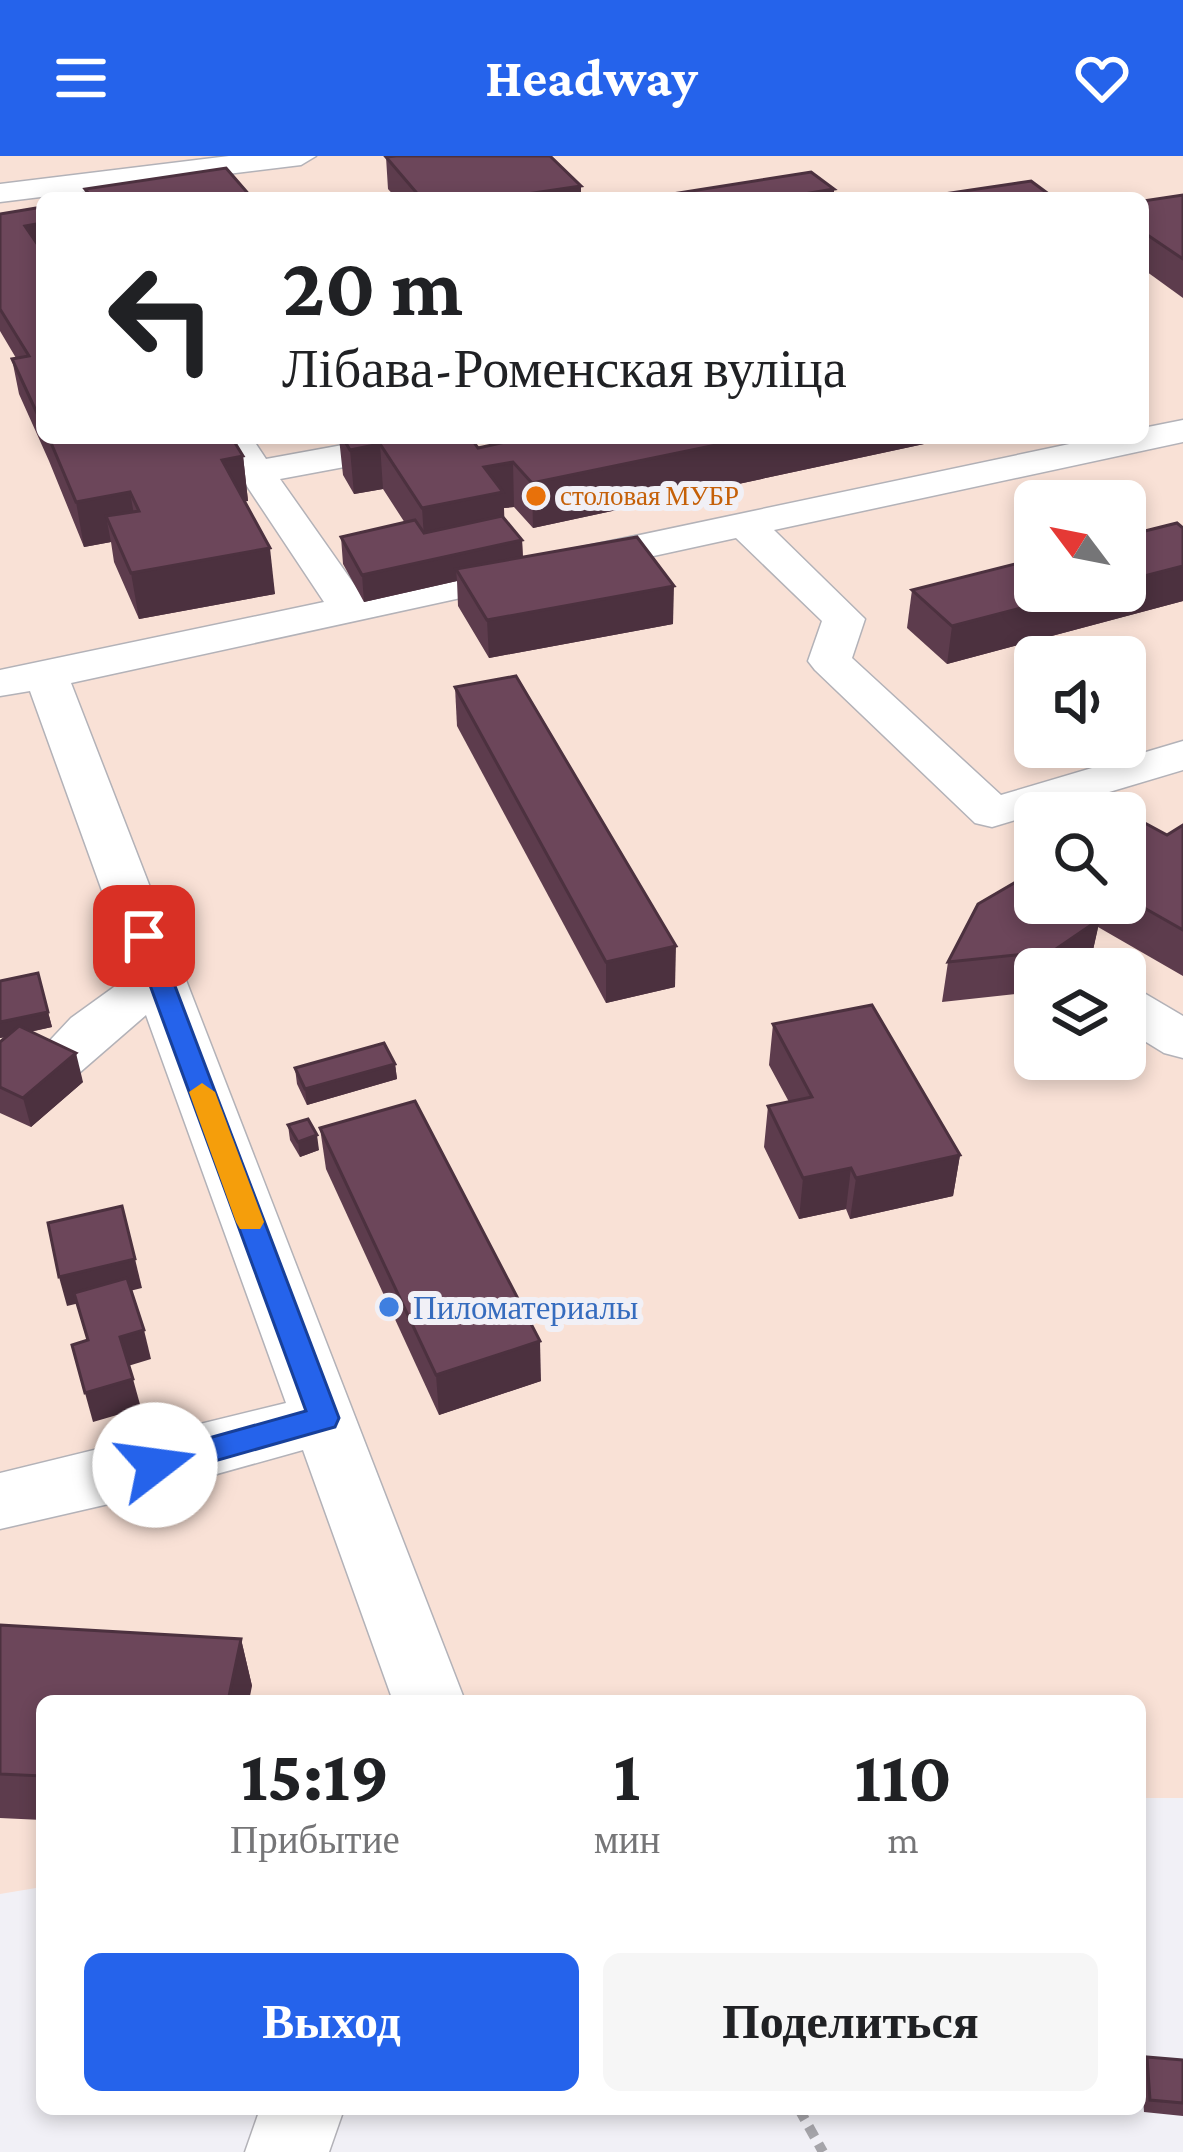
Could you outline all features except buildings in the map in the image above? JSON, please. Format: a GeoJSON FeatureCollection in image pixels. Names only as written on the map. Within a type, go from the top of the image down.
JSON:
{"type":"FeatureCollection","features":[{"type":"Feature","properties":{"kind":"street"},"geometry":{"type":"LineString","coordinates":[[0,193],[301,156]]}},
{"type":"Feature","properties":{"kind":"street"},"geometry":{"type":"LineString","coordinates":[[1149,438],[1183,431]]}},
{"type":"Feature","properties":{"kind":"street"},"geometry":{"type":"LineString","coordinates":[[350,609],[246,455],[372,444]]}},
{"type":"Feature","properties":{"kind":"street"},"geometry":{"type":"LineString","coordinates":[[427,1695],[160,979],[23,679],[1123,444]]}},
{"type":"Feature","properties":{"kind":"street"},"geometry":{"type":"LineString","coordinates":[[746,525],[844,619],[830,661],[992,814],[1183,755]]}},
{"type":"Feature","properties":{"kind":"street"},"geometry":{"type":"LineString","coordinates":[[52,1067],[90,1031],[160,979]]}},
{"type":"Feature","properties":{"kind":"street"},"geometry":{"type":"LineString","coordinates":[[1146,1018],[1183,1040]]}},
{"type":"Feature","properties":{"kind":"street"},"geometry":{"type":"LineString","coordinates":[[0,1501],[113,1477],[324,1418]]}},
{"type":"Feature","properties":{"kind":"street"},"geometry":{"type":"LineString","coordinates":[[287,2152],[300,2115]]}},
{"type":"Feature","properties":{"kind":"path"},"geometry":{"type":"LineString","coordinates":[[802,2115],[823,2152]]}},
{"type":"Feature","properties":{"kind":"shaded area"},"geometry":{"type":"Polygon","coordinates":[[[0,156],[1183,156],[1183,1798],[1146,1798],[1146,1695],[36,1695],[36,1888],[0,1894],[0,156]]]}},
{"type":"Feature","properties":{"kind":"slow traffic"},"geometry":{"type":"LineString","coordinates":[[202,1092],[250,1222]]}},
{"type":"Feature","properties":{"kind":"place","name":"столовая МУБР"},"geometry":{"type":"Point","coordinates":[536,496]}},
{"type":"Feature","properties":{"kind":"place","name":"Пиломатериалы"},"geometry":{"type":"Point","coordinates":[389,1307]}},
{"type":"Feature","properties":{"kind":"route"},"geometry":{"type":"LineString","coordinates":[[144,936],[324,1418],[155,1465]]}}]}
